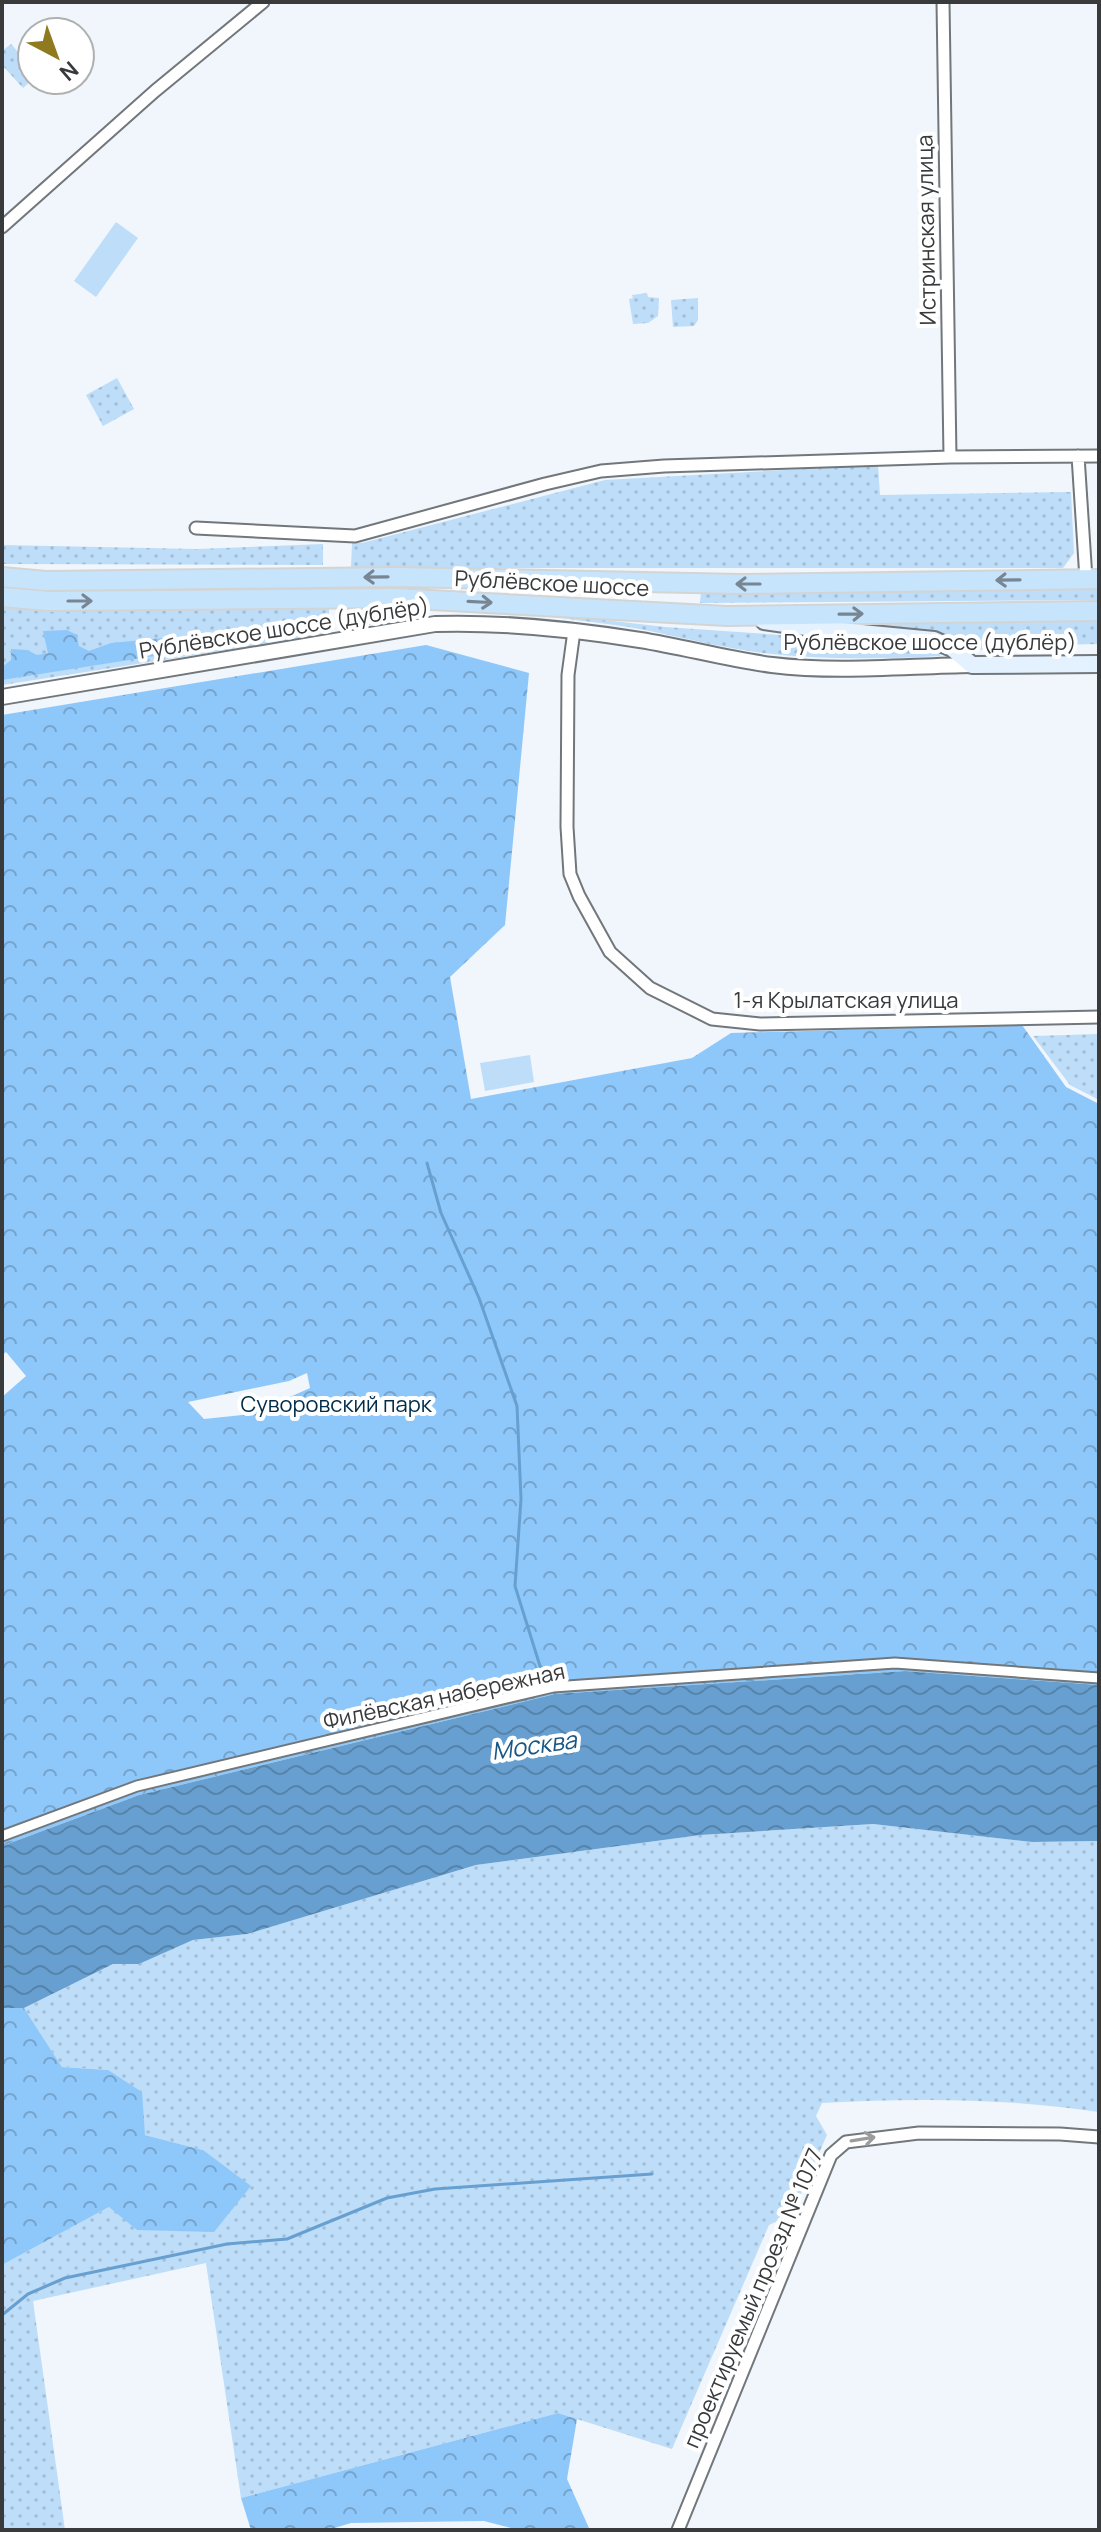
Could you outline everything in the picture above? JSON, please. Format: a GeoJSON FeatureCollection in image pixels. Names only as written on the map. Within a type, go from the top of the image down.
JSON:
{"type":"FeatureCollection","features":[{"type":"Feature","properties":{"kind":"main road","name":"Рублёвское шоссе"},"geometry":{"type":"LineString","coordinates":[[2,577],[46,581],[397,577],[741,584],[1092,579]]}},
{"type":"Feature","properties":{"kind":"main road","name":"Рублёвское шоссе"},"geometry":{"type":"LineString","coordinates":[[2,597],[49,601],[394,598],[727,616],[1099,611]]}},
{"type":"Feature","properties":{"kind":"main road"},"geometry":{"type":"LineString","coordinates":[[727,616],[934,640],[952,648],[972,665]]}},
{"type":"Feature","properties":{"kind":"main road","name":"Рублёвское шоссе (дублёр)"},"geometry":{"type":"LineString","coordinates":[[972,665],[1099,664]]}},
{"type":"Feature","properties":{"kind":"street"},"geometry":{"type":"LineString","coordinates":[[2,227],[155,91],[263,2]]}},
{"type":"Feature","properties":{"kind":"street","name":"Истринская улица"},"geometry":{"type":"LineString","coordinates":[[943,2],[950,457]]}},
{"type":"Feature","properties":{"kind":"street"},"geometry":{"type":"LineString","coordinates":[[1078,456],[1092,579]]}},
{"type":"Feature","properties":{"kind":"street"},"geometry":{"type":"LineString","coordinates":[[196,528],[355,536],[601,471],[664,466],[950,457],[1099,456]]}},
{"type":"Feature","properties":{"kind":"street","name":"Рублёвское шоссе (дублёр)"},"geometry":{"type":"LineString","coordinates":[[2,697],[435,624],[498,623],[574,631],[726,658],[809,668],[972,665]]}},
{"type":"Feature","properties":{"kind":"street","name":"1-я Крылатская улица"},"geometry":{"type":"LineString","coordinates":[[574,631],[568,675],[567,827],[570,874],[610,952],[650,988],[712,1019],[760,1024],[1099,1017]]}},
{"type":"Feature","properties":{"kind":"street","name":"Филёвская набережная"},"geometry":{"type":"LineString","coordinates":[[2,1836],[137,1786],[553,1687],[895,1663],[1099,1678]]}},
{"type":"Feature","properties":{"kind":"street","name":"проектируемый проезд № 1077"},"geometry":{"type":"LineString","coordinates":[[678,2530],[831,2155],[846,2142],[919,2133],[1099,2137]]}},
{"type":"Feature","properties":{"kind":"shaded area"},"geometry":{"type":"Polygon","coordinates":[[[11,44],[16,50],[16,80],[2,65],[2,51],[11,44]]]}},
{"type":"Feature","properties":{"kind":"shaded area"},"geometry":{"type":"Polygon","coordinates":[[[116,222],[138,238],[96,297],[74,281],[116,222]]]}},
{"type":"Feature","properties":{"kind":"shaded area"},"geometry":{"type":"Polygon","coordinates":[[[647,293],[648,297],[659,298],[658,316],[648,323],[633,324],[629,299],[633,298],[632,295],[647,293]]]}},
{"type":"Feature","properties":{"kind":"shaded area"},"geometry":{"type":"Polygon","coordinates":[[[698,298],[698,320],[694,326],[673,327],[671,300],[698,298]]]}},
{"type":"Feature","properties":{"kind":"shaded area"},"geometry":{"type":"Polygon","coordinates":[[[117,378],[134,409],[103,426],[86,395],[117,378]]]}},
{"type":"Feature","properties":{"kind":"shaded area"},"geometry":{"type":"Polygon","coordinates":[[[878,465],[880,495],[1071,492],[1074,553],[1063,568],[351,568],[352,543],[362,543],[605,480],[878,465]]]}},
{"type":"Feature","properties":{"kind":"shaded area"},"geometry":{"type":"Polygon","coordinates":[[[323,544],[323,565],[2,564],[2,545],[197,549],[323,544]]]}},
{"type":"Feature","properties":{"kind":"shaded area"},"geometry":{"type":"Polygon","coordinates":[[[1099,587],[1099,600],[700,603],[701,592],[1099,587]]]}},
{"type":"Feature","properties":{"kind":"shaded area"},"geometry":{"type":"Polygon","coordinates":[[[2,608],[329,608],[329,634],[2,685],[2,608]]]}},
{"type":"Feature","properties":{"kind":"shaded area"},"geometry":{"type":"Polygon","coordinates":[[[342,609],[395,609],[400,616],[342,631],[342,609]]]}},
{"type":"Feature","properties":{"kind":"shaded area"},"geometry":{"type":"Polygon","coordinates":[[[540,615],[665,627],[925,645],[943,650],[940,656],[896,658],[829,658],[763,653],[627,627],[540,615]]]}},
{"type":"Feature","properties":{"kind":"shaded area"},"geometry":{"type":"Polygon","coordinates":[[[1099,621],[1099,644],[976,650],[957,636],[953,639],[934,632],[842,625],[1099,621]]]}},
{"type":"Feature","properties":{"kind":"shaded area"},"geometry":{"type":"Polygon","coordinates":[[[1099,1034],[1099,1100],[1070,1085],[1033,1036],[1099,1034]]]}},
{"type":"Feature","properties":{"kind":"shaded area"},"geometry":{"type":"Polygon","coordinates":[[[530,1055],[534,1082],[485,1091],[480,1063],[530,1055]]]}},
{"type":"Feature","properties":{"kind":"shaded area"},"geometry":{"type":"Polygon","coordinates":[[[873,1824],[1032,1842],[1099,1841],[1099,2112],[960,2100],[822,2103],[816,2116],[827,2135],[792,2214],[769,2225],[672,2449],[558,2413],[241,2498],[206,2263],[33,2301],[65,2530],[2,2530],[2,2265],[109,2207],[203,2150],[145,2135],[108,2070],[62,2067],[24,2008],[113,1964],[139,1964],[193,1940],[247,1934],[476,1865],[701,1835],[873,1824]]]}},
{"type":"Feature","properties":{"kind":"green space"},"geometry":{"type":"Polygon","coordinates":[[[67,630],[77,635],[79,646],[89,651],[111,643],[184,636],[196,630],[208,638],[205,648],[2,680],[2,667],[11,660],[11,649],[27,650],[37,655],[48,653],[43,631],[67,630]]]}},
{"type":"Feature","properties":{"kind":"green space","name":"Суворовский парк"},"geometry":{"type":"Polygon","coordinates":[[[426,645],[529,673],[505,925],[450,977],[471,1099],[692,1058],[731,1033],[1022,1025],[1066,1087],[1099,1104],[1099,1685],[905,1671],[555,1694],[139,1795],[2,1846],[2,1397],[26,1376],[6,1352],[2,1355],[2,715],[426,645]],[[307,1373],[289,1381],[188,1402],[204,1419],[252,1414],[310,1388],[307,1373]]]}},
{"type":"Feature","properties":{"kind":"green space"},"geometry":{"type":"Polygon","coordinates":[[[2,2008],[24,2008],[62,2067],[108,2070],[142,2092],[145,2135],[203,2150],[251,2186],[214,2232],[137,2230],[109,2207],[2,2265],[2,2008]]]}},
{"type":"Feature","properties":{"kind":"green space"},"geometry":{"type":"Polygon","coordinates":[[[558,2413],[577,2419],[567,2479],[589,2528],[519,2530],[484,2521],[351,2523],[328,2530],[251,2530],[241,2498],[558,2413]]]}},
{"type":"Feature","properties":{"kind":"water","name":"Москва"},"geometry":{"type":"Polygon","coordinates":[[[905,1671],[1099,1685],[1099,1841],[1032,1842],[873,1824],[701,1835],[476,1865],[247,1934],[193,1940],[139,1964],[113,1964],[24,2008],[2,2008],[2,1846],[139,1795],[555,1694],[905,1671]]]}},
{"type":"Feature","properties":{"kind":"waterway"},"geometry":{"type":"LineString","coordinates":[[427,1163],[441,1213],[479,1298],[517,1406],[521,1499],[515,1586],[540,1666],[550,1675],[549,1682],[555,1694]]}},
{"type":"Feature","properties":{"kind":"waterway"},"geometry":{"type":"LineString","coordinates":[[2,2315],[28,2294],[65,2278],[227,2244],[287,2239],[387,2198],[435,2189],[652,2174]]}}]}
